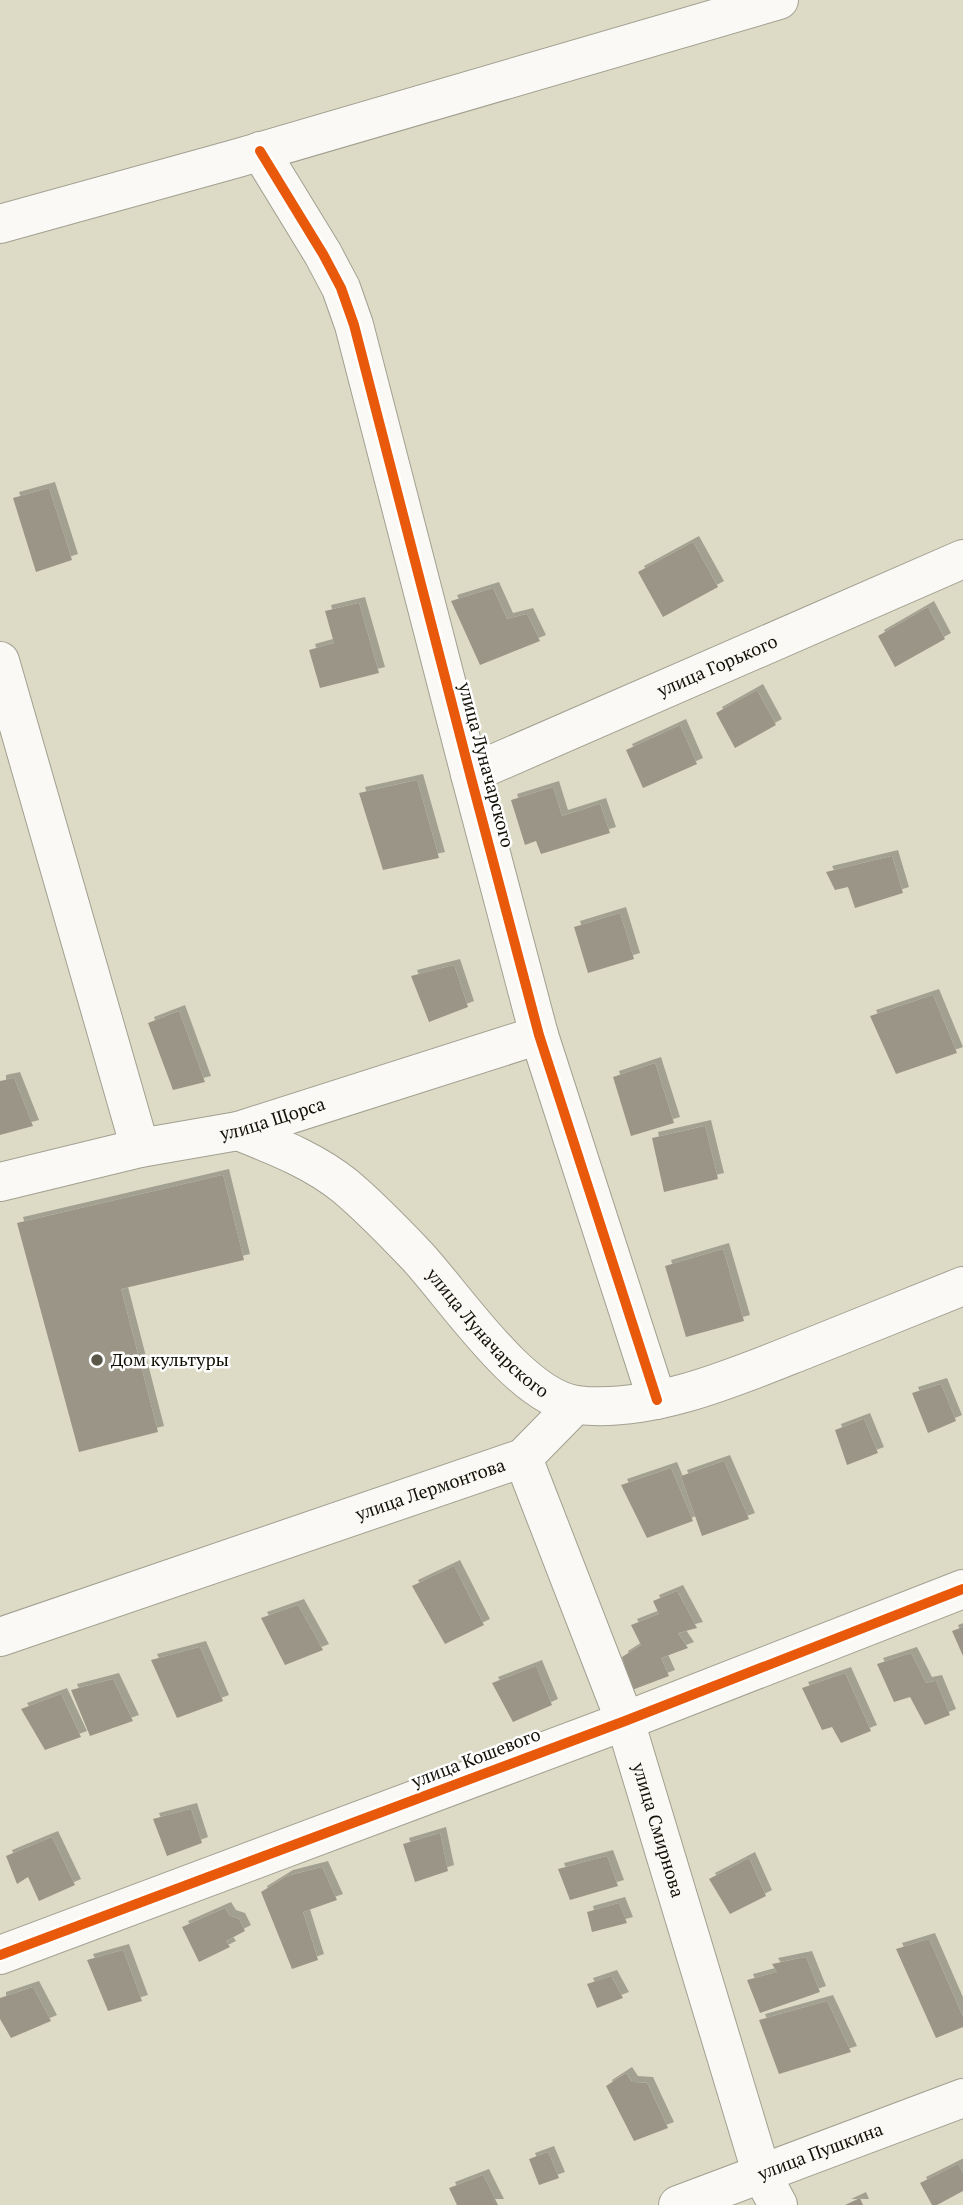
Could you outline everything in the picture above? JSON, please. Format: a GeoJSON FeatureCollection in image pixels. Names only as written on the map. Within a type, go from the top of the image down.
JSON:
{"type":"FeatureCollection","features":[{"type":"Feature","properties":{"kind":"street"},"geometry":{"type":"LineString","coordinates":[[0,224],[779,0]]}},
{"type":"Feature","properties":{"kind":"street","name":"улица Луначарского"},"geometry":{"type":"LineString","coordinates":[[260,151],[323,254],[341,288],[354,325],[539,1035],[657,1399]]}},
{"type":"Feature","properties":{"kind":"street","name":"улица Горького"},"geometry":{"type":"LineString","coordinates":[[470,774],[963,559]]}},
{"type":"Feature","properties":{"kind":"street"},"geometry":{"type":"LineString","coordinates":[[0,661],[139,1148]]}},
{"type":"Feature","properties":{"kind":"street","name":"улица Щорса"},"geometry":{"type":"LineString","coordinates":[[0,1182],[139,1148],[238,1131],[539,1035]]}},
{"type":"Feature","properties":{"kind":"street","name":"улица Луначарского"},"geometry":{"type":"LineString","coordinates":[[238,1131],[312,1163],[346,1187],[417,1256],[491,1344],[528,1380],[551,1395],[575,1405]]}},
{"type":"Feature","properties":{"kind":"street"},"geometry":{"type":"LineString","coordinates":[[575,1405],[625,1405],[728,1380],[963,1286]]}},
{"type":"Feature","properties":{"kind":"street","name":"улица Лермонтова"},"geometry":{"type":"LineString","coordinates":[[0,1637],[523,1458],[575,1405]]}},
{"type":"Feature","properties":{"kind":"street","name":"улица Смирнова"},"geometry":{"type":"LineString","coordinates":[[523,1458],[625,1721],[770,2190]]}},
{"type":"Feature","properties":{"kind":"street","name":"улица Кошевого"},"geometry":{"type":"LineString","coordinates":[[0,1955],[625,1721],[963,1589]]}},
{"type":"Feature","properties":{"kind":"street","name":"улица Пушкина"},"geometry":{"type":"LineString","coordinates":[[678,2205],[770,2190],[963,2098]]}},
{"type":"Feature","properties":{"kind":"building"},"geometry":{"type":"Polygon","coordinates":[[[49,488],[72,560],[36,572],[13,498],[49,488]]]}},
{"type":"Feature","properties":{"kind":"building"},"geometry":{"type":"Polygon","coordinates":[[[693,542],[718,587],[663,617],[638,572],[693,542]]]}},
{"type":"Feature","properties":{"kind":"building"},"geometry":{"type":"Polygon","coordinates":[[[493,588],[507,619],[527,614],[540,641],[480,665],[451,601],[493,588]]]}},
{"type":"Feature","properties":{"kind":"building"},"geometry":{"type":"Polygon","coordinates":[[[359,603],[379,673],[320,688],[309,650],[334,643],[325,611],[359,603]]]}},
{"type":"Feature","properties":{"kind":"building"},"geometry":{"type":"Polygon","coordinates":[[[928,607],[945,639],[895,667],[878,636],[928,607]]]}},
{"type":"Feature","properties":{"kind":"building"},"geometry":{"type":"Polygon","coordinates":[[[757,690],[776,725],[735,748],[716,713],[757,690]]]}},
{"type":"Feature","properties":{"kind":"building"},"geometry":{"type":"Polygon","coordinates":[[[680,725],[697,764],[643,788],[626,750],[680,725]]]}},
{"type":"Feature","properties":{"kind":"building"},"geometry":{"type":"Polygon","coordinates":[[[417,780],[439,858],[383,870],[359,793],[417,780]]]}},
{"type":"Feature","properties":{"kind":"building"},"geometry":{"type":"Polygon","coordinates":[[[553,787],[562,816],[600,804],[610,833],[541,854],[536,841],[525,845],[511,800],[553,787]]]}},
{"type":"Feature","properties":{"kind":"building"},"geometry":{"type":"Polygon","coordinates":[[[892,856],[903,893],[855,908],[848,887],[835,890],[826,872],[892,856]]]}},
{"type":"Feature","properties":{"kind":"building"},"geometry":{"type":"Polygon","coordinates":[[[620,913],[634,959],[588,973],[574,927],[620,913]]]}},
{"type":"Feature","properties":{"kind":"building"},"geometry":{"type":"Polygon","coordinates":[[[454,965],[468,1007],[429,1022],[411,976],[454,965]]]}},
{"type":"Feature","properties":{"kind":"building"},"geometry":{"type":"Polygon","coordinates":[[[933,995],[957,1053],[896,1074],[870,1016],[933,995]]]}},
{"type":"Feature","properties":{"kind":"building"},"geometry":{"type":"Polygon","coordinates":[[[179,1011],[205,1082],[173,1090],[148,1023],[179,1011]]]}},
{"type":"Feature","properties":{"kind":"building"},"geometry":{"type":"Polygon","coordinates":[[[655,1063],[674,1123],[631,1136],[613,1077],[655,1063]]]}},
{"type":"Feature","properties":{"kind":"building"},"geometry":{"type":"Polygon","coordinates":[[[14,1078],[33,1126],[0,1135],[0,1081],[14,1078]]]}},
{"type":"Feature","properties":{"kind":"building"},"geometry":{"type":"Polygon","coordinates":[[[705,1126],[718,1179],[664,1192],[652,1138],[705,1126]]]}},
{"type":"Feature","properties":{"kind":"building","name":"Дом культуры"},"geometry":{"type":"Polygon","coordinates":[[[223,1175],[244,1260],[121,1289],[158,1432],[79,1452],[17,1223],[223,1175]]]}},
{"type":"Feature","properties":{"kind":"building"},"geometry":{"type":"Polygon","coordinates":[[[723,1249],[744,1321],[686,1337],[665,1266],[723,1249]]]}},
{"type":"Feature","properties":{"kind":"building"},"geometry":{"type":"Polygon","coordinates":[[[941,1384],[956,1421],[928,1433],[912,1393],[941,1384]]]}},
{"type":"Feature","properties":{"kind":"building"},"geometry":{"type":"Polygon","coordinates":[[[864,1419],[878,1453],[847,1465],[835,1430],[864,1419]]]}},
{"type":"Feature","properties":{"kind":"building"},"geometry":{"type":"Polygon","coordinates":[[[724,1461],[749,1519],[702,1536],[681,1476],[724,1461]]]}},
{"type":"Feature","properties":{"kind":"building"},"geometry":{"type":"Polygon","coordinates":[[[671,1468],[693,1521],[647,1538],[621,1485],[671,1468]]]}},
{"type":"Feature","properties":{"kind":"building"},"geometry":{"type":"Polygon","coordinates":[[[454,1566],[484,1625],[445,1644],[412,1586],[454,1566]]]}},
{"type":"Feature","properties":{"kind":"building"},"geometry":{"type":"Polygon","coordinates":[[[677,1591],[697,1628],[678,1633],[688,1648],[661,1658],[669,1676],[632,1690],[622,1657],[641,1645],[631,1625],[659,1614],[653,1601],[677,1591]]]}},
{"type":"Feature","properties":{"kind":"building"},"geometry":{"type":"Polygon","coordinates":[[[298,1605],[323,1650],[285,1665],[261,1618],[298,1605]]]}},
{"type":"Feature","properties":{"kind":"building"},"geometry":{"type":"Polygon","coordinates":[[[963,1627],[963,1656],[952,1631],[963,1627]]]}},
{"type":"Feature","properties":{"kind":"building"},"geometry":{"type":"Polygon","coordinates":[[[200,1647],[223,1701],[177,1718],[151,1660],[200,1647]]]}},
{"type":"Feature","properties":{"kind":"building"},"geometry":{"type":"Polygon","coordinates":[[[911,1653],[926,1683],[936,1681],[950,1715],[925,1725],[910,1697],[894,1702],[877,1664],[911,1653]]]}},
{"type":"Feature","properties":{"kind":"building"},"geometry":{"type":"Polygon","coordinates":[[[536,1666],[552,1705],[513,1722],[492,1683],[536,1666]]]}},
{"type":"Feature","properties":{"kind":"building"},"geometry":{"type":"Polygon","coordinates":[[[845,1673],[871,1731],[841,1743],[832,1727],[822,1730],[802,1688],[845,1673]]]}},
{"type":"Feature","properties":{"kind":"building"},"geometry":{"type":"Polygon","coordinates":[[[113,1679],[133,1721],[90,1736],[71,1690],[113,1679]]]}},
{"type":"Feature","properties":{"kind":"building"},"geometry":{"type":"Polygon","coordinates":[[[61,1694],[81,1737],[45,1750],[21,1709],[61,1694]]]}},
{"type":"Feature","properties":{"kind":"building"},"geometry":{"type":"Polygon","coordinates":[[[191,1809],[202,1843],[167,1856],[153,1819],[191,1809]]]}},
{"type":"Feature","properties":{"kind":"building"},"geometry":{"type":"Polygon","coordinates":[[[440,1833],[448,1871],[415,1882],[403,1844],[440,1833]]]}},
{"type":"Feature","properties":{"kind":"building"},"geometry":{"type":"Polygon","coordinates":[[[52,1837],[75,1885],[39,1901],[28,1877],[17,1884],[6,1856],[52,1837]]]}},
{"type":"Feature","properties":{"kind":"building"},"geometry":{"type":"Polygon","coordinates":[[[607,1856],[618,1886],[570,1900],[558,1869],[607,1856]]]}},
{"type":"Feature","properties":{"kind":"building"},"geometry":{"type":"Polygon","coordinates":[[[749,1858],[766,1896],[730,1914],[709,1879],[749,1858]]]}},
{"type":"Feature","properties":{"kind":"building"},"geometry":{"type":"Polygon","coordinates":[[[322,1867],[337,1900],[303,1912],[318,1960],[292,1969],[261,1892],[287,1876],[322,1867]]]}},
{"type":"Feature","properties":{"kind":"building"},"geometry":{"type":"Polygon","coordinates":[[[619,1903],[627,1923],[592,1932],[587,1912],[619,1903]]]}},
{"type":"Feature","properties":{"kind":"building"},"geometry":{"type":"Polygon","coordinates":[[[225,1908],[230,1916],[239,1919],[245,1931],[226,1941],[230,1947],[199,1962],[182,1927],[225,1908]]]}},
{"type":"Feature","properties":{"kind":"building"},"geometry":{"type":"Polygon","coordinates":[[[929,1939],[963,2017],[963,2027],[936,2038],[896,1949],[929,1939]]]}},
{"type":"Feature","properties":{"kind":"building"},"geometry":{"type":"Polygon","coordinates":[[[123,1950],[142,2001],[108,2011],[87,1960],[123,1950]]]}},
{"type":"Feature","properties":{"kind":"building"},"geometry":{"type":"Polygon","coordinates":[[[806,1957],[820,1992],[760,2013],[747,1980],[777,1972],[772,1964],[806,1957]]]}},
{"type":"Feature","properties":{"kind":"building"},"geometry":{"type":"Polygon","coordinates":[[[611,1976],[623,1998],[597,2008],[587,1984],[611,1976]]]}},
{"type":"Feature","properties":{"kind":"building"},"geometry":{"type":"Polygon","coordinates":[[[33,1987],[51,2021],[11,2038],[0,2019],[0,1998],[33,1987]]]}},
{"type":"Feature","properties":{"kind":"building"},"geometry":{"type":"Polygon","coordinates":[[[827,2001],[851,2052],[779,2074],[759,2020],[827,2001]]]}},
{"type":"Feature","properties":{"kind":"building"},"geometry":{"type":"Polygon","coordinates":[[[626,2073],[632,2082],[647,2083],[668,2128],[634,2141],[606,2086],[626,2073]]]}},
{"type":"Feature","properties":{"kind":"building"},"geometry":{"type":"Polygon","coordinates":[[[548,2152],[559,2178],[539,2185],[529,2159],[548,2152]]]}},
{"type":"Feature","properties":{"kind":"building"},"geometry":{"type":"Polygon","coordinates":[[[958,2164],[963,2173],[963,2191],[932,2205],[920,2183],[958,2164]]]}},
{"type":"Feature","properties":{"kind":"building"},"geometry":{"type":"Polygon","coordinates":[[[483,2175],[498,2205],[457,2205],[449,2188],[483,2175]]]}},
{"type":"Feature","properties":{"kind":"building"},"geometry":{"type":"Polygon","coordinates":[[[860,2198],[863,2205],[845,2205],[860,2198]]]}},
{"type":"Feature","properties":{"kind":"cycle path"},"geometry":{"type":"LineString","coordinates":[[260,151],[323,254],[341,288],[354,325],[539,1035],[657,1400]]}},
{"type":"Feature","properties":{"kind":"cycle path"},"geometry":{"type":"LineString","coordinates":[[0,1955],[625,1721],[963,1589]]}},
{"type":"Feature","properties":{"kind":"place","name":"Дом культуры"},"geometry":{"type":"Point","coordinates":[97,1360]}}]}
